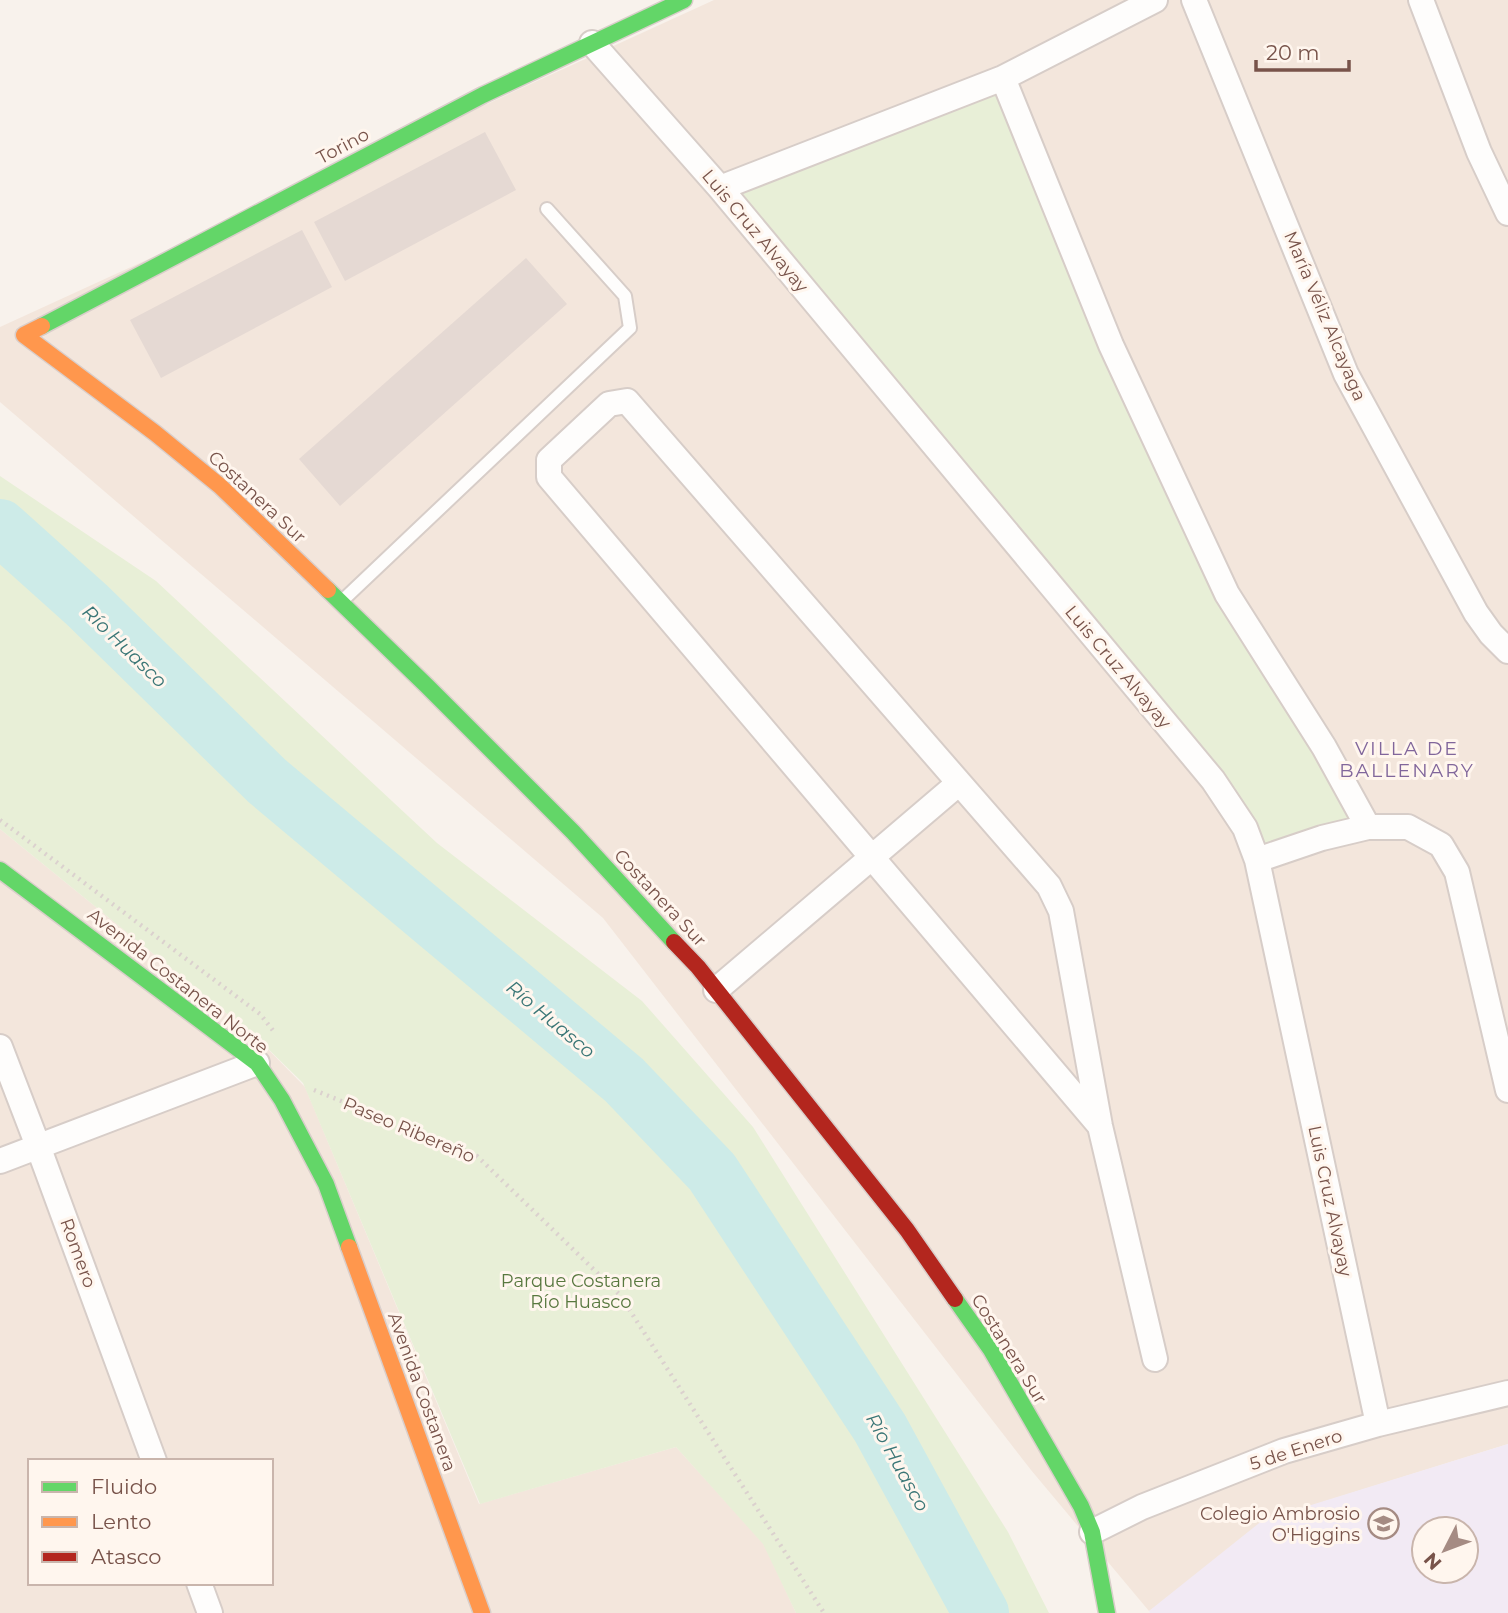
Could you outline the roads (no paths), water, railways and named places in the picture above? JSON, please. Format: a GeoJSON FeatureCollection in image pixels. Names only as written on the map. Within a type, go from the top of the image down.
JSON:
{"type":"FeatureCollection","features":[{"type":"Feature","properties":{"kind":"street","name":"Torino"},"geometry":{"type":"LineString","coordinates":[[24,335],[483,95],[684,0]]}},
{"type":"Feature","properties":{"kind":"street"},"geometry":{"type":"LineString","coordinates":[[720,188],[1003,78],[1156,0]]}},
{"type":"Feature","properties":{"kind":"street","name":"María Véliz Alcayaga"},"geometry":{"type":"LineString","coordinates":[[1194,0],[1346,373],[1476,613],[1490,634],[1508,651]]}},
{"type":"Feature","properties":{"kind":"street"},"geometry":{"type":"LineString","coordinates":[[1421,0],[1479,152],[1508,213]]}},
{"type":"Feature","properties":{"kind":"street","name":"Luis Cruz Alvayay"},"geometry":{"type":"LineString","coordinates":[[592,43],[720,188],[1213,780],[1245,828],[1257,860],[1378,1424]]}},
{"type":"Feature","properties":{"kind":"street"},"geometry":{"type":"LineString","coordinates":[[1003,78],[1111,345],[1227,594],[1324,747],[1368,827]]}},
{"type":"Feature","properties":{"kind":"street","name":"Costanera Sur"},"geometry":{"type":"LineString","coordinates":[[24,335],[155,432],[220,485],[437,695],[573,832],[698,967],[907,1230],[991,1350],[1081,1506],[1092,1532],[1107,1613]]}},
{"type":"Feature","properties":{"kind":"street"},"geometry":{"type":"LineString","coordinates":[[1100,1126],[549,477],[549,460],[609,404],[627,401],[1049,886],[1061,911],[1100,1126],[1155,1359]]}},
{"type":"Feature","properties":{"kind":"street"},"geometry":{"type":"LineString","coordinates":[[716,990],[959,783]]}},
{"type":"Feature","properties":{"kind":"street"},"geometry":{"type":"LineString","coordinates":[[1257,860],[1322,838],[1368,827],[1408,827],[1441,845],[1457,872],[1508,1090]]}},
{"type":"Feature","properties":{"kind":"street","name":"Avenida Costanera Norte"},"geometry":{"type":"LineString","coordinates":[[0,870],[257,1063],[282,1100],[326,1184]]}},
{"type":"Feature","properties":{"kind":"street","name":"Romero"},"geometry":{"type":"LineString","coordinates":[[0,1047],[153,1459]]}},
{"type":"Feature","properties":{"kind":"street"},"geometry":{"type":"LineString","coordinates":[[0,1161],[257,1063]]}},
{"type":"Feature","properties":{"kind":"street","name":"Avenida Costanera"},"geometry":{"type":"LineString","coordinates":[[326,1184],[482,1613]]}},
{"type":"Feature","properties":{"kind":"street","name":"5 de Enero"},"geometry":{"type":"LineString","coordinates":[[1092,1532],[1142,1507],[1284,1451],[1378,1424],[1508,1393]]}},
{"type":"Feature","properties":{"kind":"street"},"geometry":{"type":"LineString","coordinates":[[200,1585],[210,1613]]}},
{"type":"Feature","properties":{"kind":"lane"},"geometry":{"type":"LineString","coordinates":[[341,602],[630,328],[625,296],[547,209]]}},
{"type":"Feature","properties":{"kind":"waterway","name":"Río Huasco"},"geometry":{"type":"LineString","coordinates":[[0,527],[87,605],[267,781],[624,1080],[712,1172],[880,1428],[981,1613]]}},
{"type":"Feature","properties":{"kind":"place","name":"Colegio Ambrosio O'Higgins"},"geometry":{"type":"Point","coordinates":[1383,1524]}},
{"type":"Feature","properties":{"kind":"district","name":"VILLA DE BALLENARY"},"geometry":{"type":"Point","coordinates":[1407,759]}},
{"type":"Feature","properties":{"kind":"park label","name":"Parque Costanera Río Huasco"},"geometry":{"type":"Point","coordinates":[581,1291]}}]}
